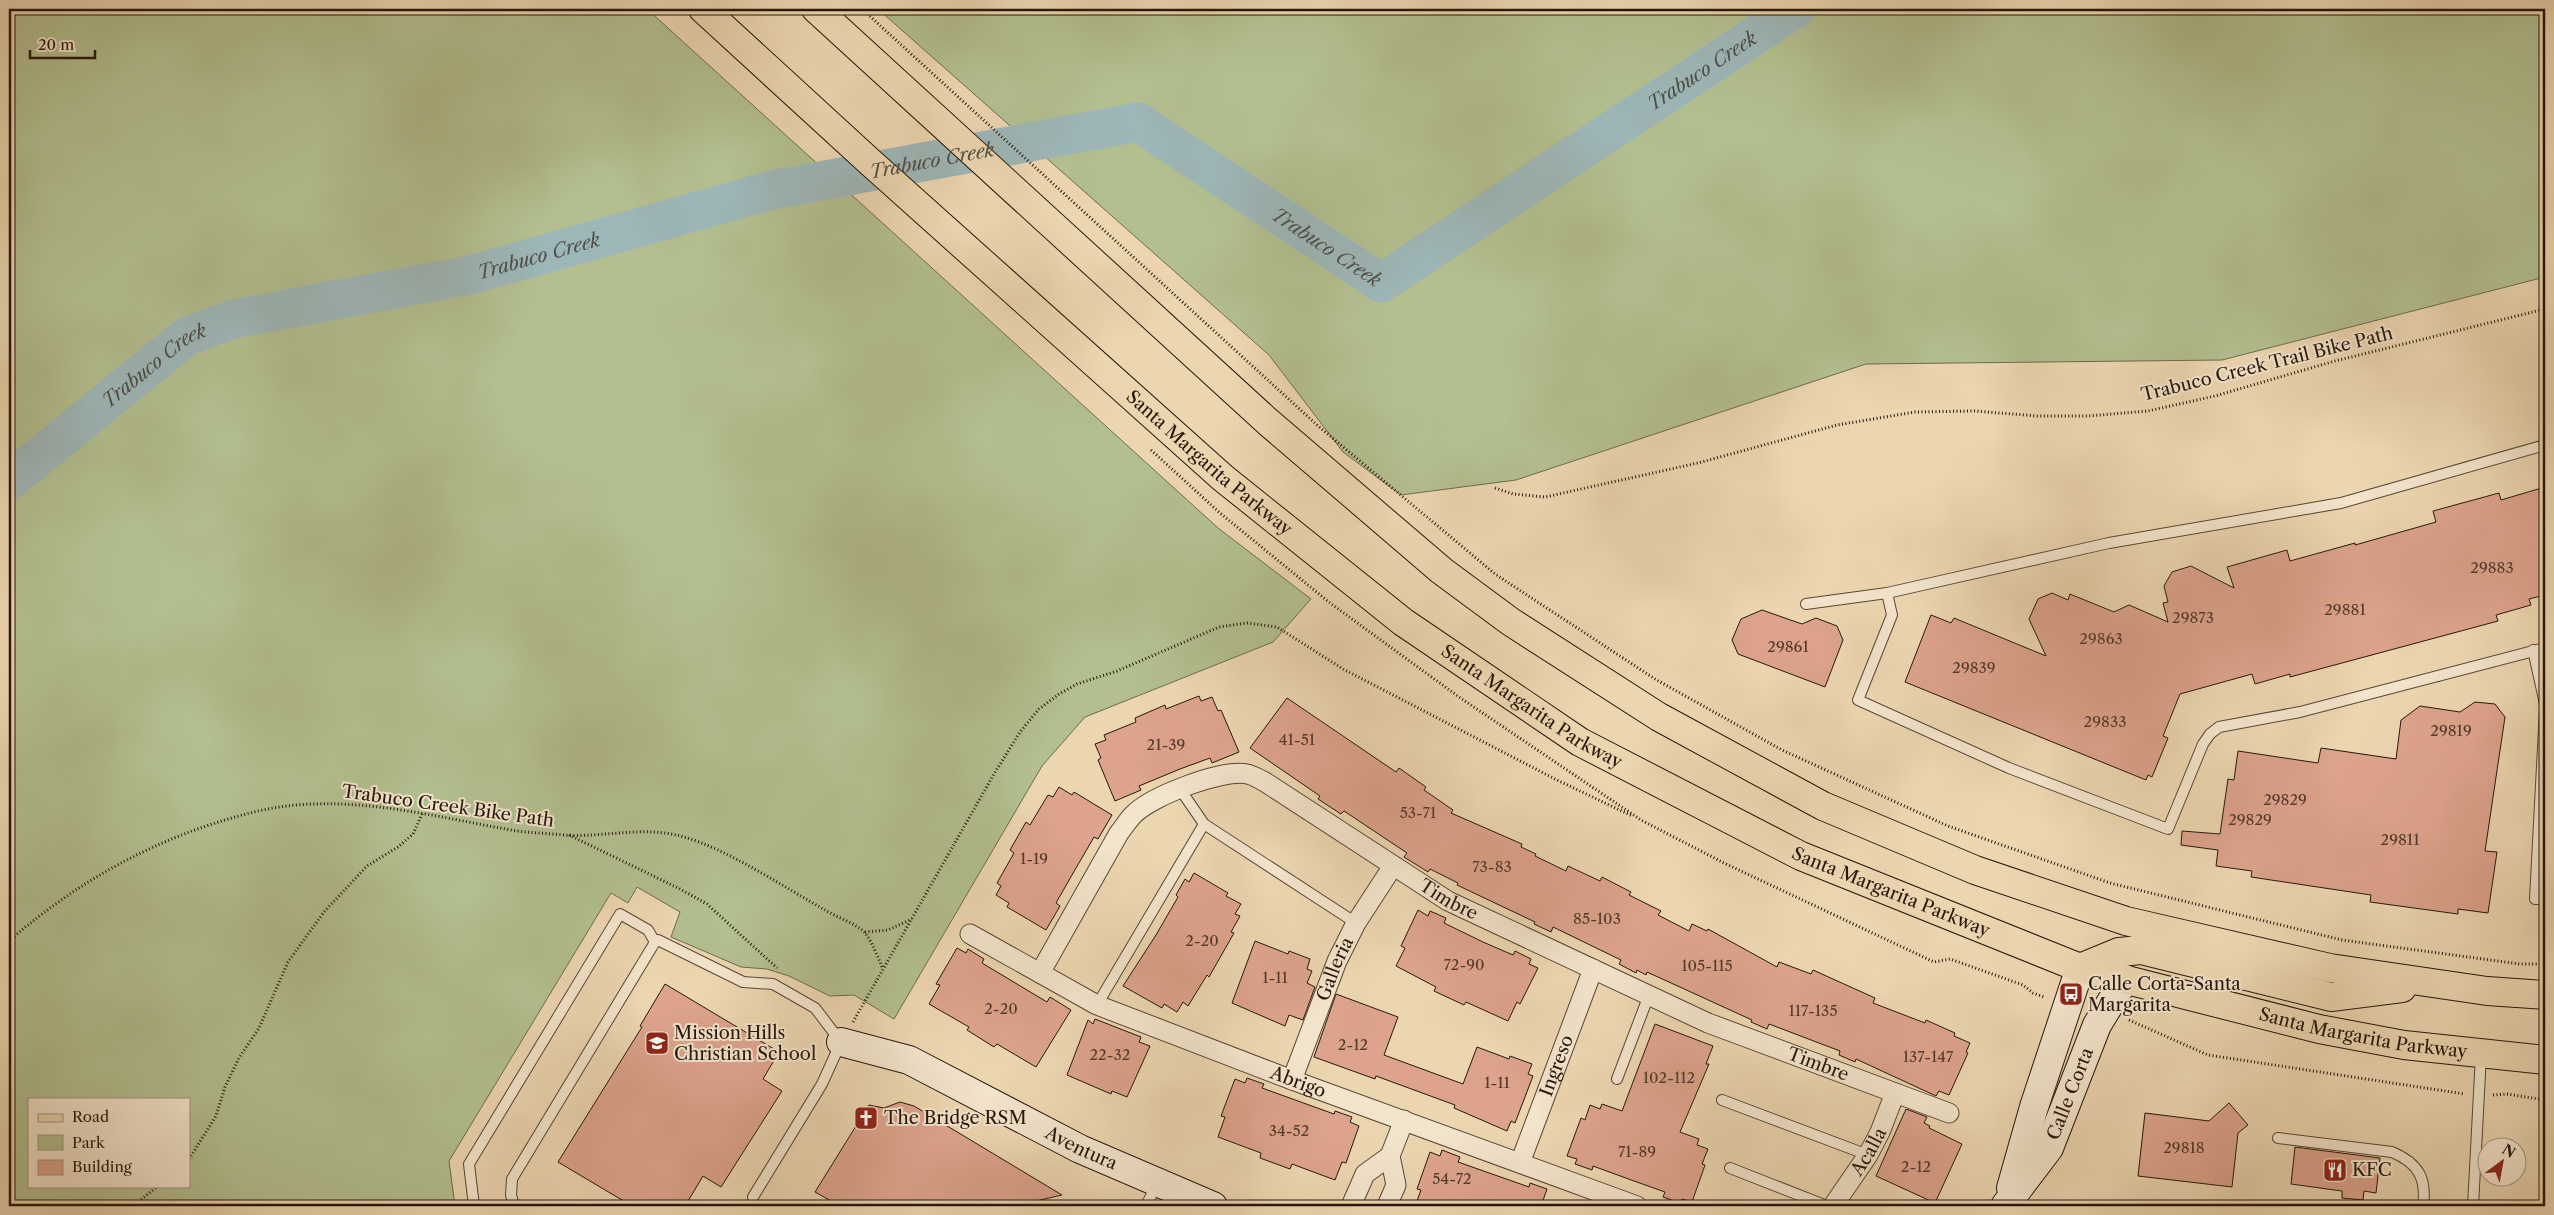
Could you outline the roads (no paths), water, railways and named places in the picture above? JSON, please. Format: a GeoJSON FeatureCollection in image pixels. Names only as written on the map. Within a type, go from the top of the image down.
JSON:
{"type":"FeatureCollection","features":[{"type":"Feature","properties":{"kind":"main road","name":"Santa Margarita Parkway"},"geometry":{"type":"LineString","coordinates":[[704,9],[870,162],[1223,478],[1403,622],[1580,742],[1801,856],[2080,968],[2319,1029],[2404,1045],[2481,1055],[2545,1060]]}},
{"type":"Feature","properties":{"kind":"main road"},"geometry":{"type":"LineString","coordinates":[[816,9],[1268,422],[1442,571],[1511,622],[1659,717],[1824,806],[1975,870],[2126,921],[2330,968],[2487,991],[2545,995]]}},
{"type":"Feature","properties":{"kind":"main road"},"geometry":{"type":"LineString","coordinates":[[2080,968],[2119,952],[2141,950],[2331,996],[2436,984]]}},
{"type":"Feature","properties":{"kind":"street","name":"Timbre"},"geometry":{"type":"LineString","coordinates":[[1040,973],[1119,833],[1134,814],[1157,799],[1180,789],[1230,773],[1248,774],[1265,782],[1448,901],[1708,1023],[1949,1113]]}},
{"type":"Feature","properties":{"kind":"street","name":"Galleria"},"geometry":{"type":"LineString","coordinates":[[1292,1080],[1337,962],[1356,922],[1393,866]]}},
{"type":"Feature","properties":{"kind":"street","name":"Abrigo"},"geometry":{"type":"LineString","coordinates":[[970,934],[1097,1004],[1292,1080],[1637,1206]]}},
{"type":"Feature","properties":{"kind":"street","name":"Calle Corta"},"geometry":{"type":"LineString","coordinates":[[2005,1205],[2034,1107],[2080,968]]}},
{"type":"Feature","properties":{"kind":"street","name":"Ingreso"},"geometry":{"type":"LineString","coordinates":[[1520,1163],[1592,969]]}},
{"type":"Feature","properties":{"kind":"street","name":"Calle Corta"},"geometry":{"type":"LineString","coordinates":[[2005,1205],[2049,1148],[2097,1025],[2125,979]]}},
{"type":"Feature","properties":{"kind":"street","name":"Aventura"},"geometry":{"type":"LineString","coordinates":[[841,1042],[909,1060],[1080,1150],[1151,1194],[1212,1206]]}},
{"type":"Feature","properties":{"kind":"street","name":"Acalla"},"geometry":{"type":"LineString","coordinates":[[1833,1206],[1868,1155],[1880,1132],[1895,1093]]}},
{"type":"Feature","properties":{"kind":"street"},"geometry":{"type":"LineString","coordinates":[[1387,1206],[1396,1185],[1390,1156],[1404,1120]]}},
{"type":"Feature","properties":{"kind":"street"},"geometry":{"type":"LineString","coordinates":[[1351,1206],[1365,1174],[1390,1156]]}},
{"type":"Feature","properties":{"kind":"lane"},"geometry":{"type":"LineString","coordinates":[[1806,604],[1887,593],[2109,543],[2341,502],[2545,446]]}},
{"type":"Feature","properties":{"kind":"lane"},"geometry":{"type":"LineString","coordinates":[[1887,593],[1892,615],[1858,700],[2009,768],[2168,829],[2203,744],[2210,734],[2219,727],[2300,712],[2545,648]]}},
{"type":"Feature","properties":{"kind":"lane"},"geometry":{"type":"LineString","coordinates":[[2532,650],[2545,704]]}},
{"type":"Feature","properties":{"kind":"lane"},"geometry":{"type":"LineString","coordinates":[[2545,709],[2535,899],[2545,899]]}},
{"type":"Feature","properties":{"kind":"lane"},"geometry":{"type":"LineString","coordinates":[[1180,789],[1204,824],[1356,922]]}},
{"type":"Feature","properties":{"kind":"lane"},"geometry":{"type":"LineString","coordinates":[[1097,1004],[1204,824]]}},
{"type":"Feature","properties":{"kind":"lane"},"geometry":{"type":"LineString","coordinates":[[474,1206],[469,1164],[620,914],[648,930],[655,942]]}},
{"type":"Feature","properties":{"kind":"lane"},"geometry":{"type":"LineString","coordinates":[[655,942],[662,942],[742,982],[773,984],[815,1008],[841,1042],[822,1084],[753,1197]]}},
{"type":"Feature","properties":{"kind":"lane"},"geometry":{"type":"LineString","coordinates":[[514,1206],[511,1195],[512,1179],[655,942]]}},
{"type":"Feature","properties":{"kind":"lane"},"geometry":{"type":"LineString","coordinates":[[1617,1079],[1649,995]]}},
{"type":"Feature","properties":{"kind":"lane"},"geometry":{"type":"LineString","coordinates":[[2473,1206],[2481,1055]]}},
{"type":"Feature","properties":{"kind":"lane"},"geometry":{"type":"LineString","coordinates":[[1722,1100],[1868,1155]]}},
{"type":"Feature","properties":{"kind":"lane"},"geometry":{"type":"LineString","coordinates":[[2278,1138],[2392,1152],[2406,1158],[2416,1167],[2422,1178],[2424,1189],[2423,1206]]}},
{"type":"Feature","properties":{"kind":"lane"},"geometry":{"type":"LineString","coordinates":[[1730,1168],[1827,1206]]}},
{"type":"Feature","properties":{"kind":"waterway","name":"Trabuco Creek"},"geometry":{"type":"LineString","coordinates":[[9,481],[187,336],[233,319],[470,275],[772,190],[1138,122],[1381,283],[1795,9]]}},
{"type":"Feature","properties":{"kind":"place","name":"Calle Corta-Santa Margarita"},"geometry":{"type":"Point","coordinates":[2071,994]}},
{"type":"Feature","properties":{"kind":"place","name":"Mission Hills Christian School"},"geometry":{"type":"Point","coordinates":[657,1043]}},
{"type":"Feature","properties":{"kind":"place","name":"The Bridge RSM"},"geometry":{"type":"Point","coordinates":[866,1118]}},
{"type":"Feature","properties":{"kind":"place","name":"KFC"},"geometry":{"type":"Point","coordinates":[2335,1170]}}]}
